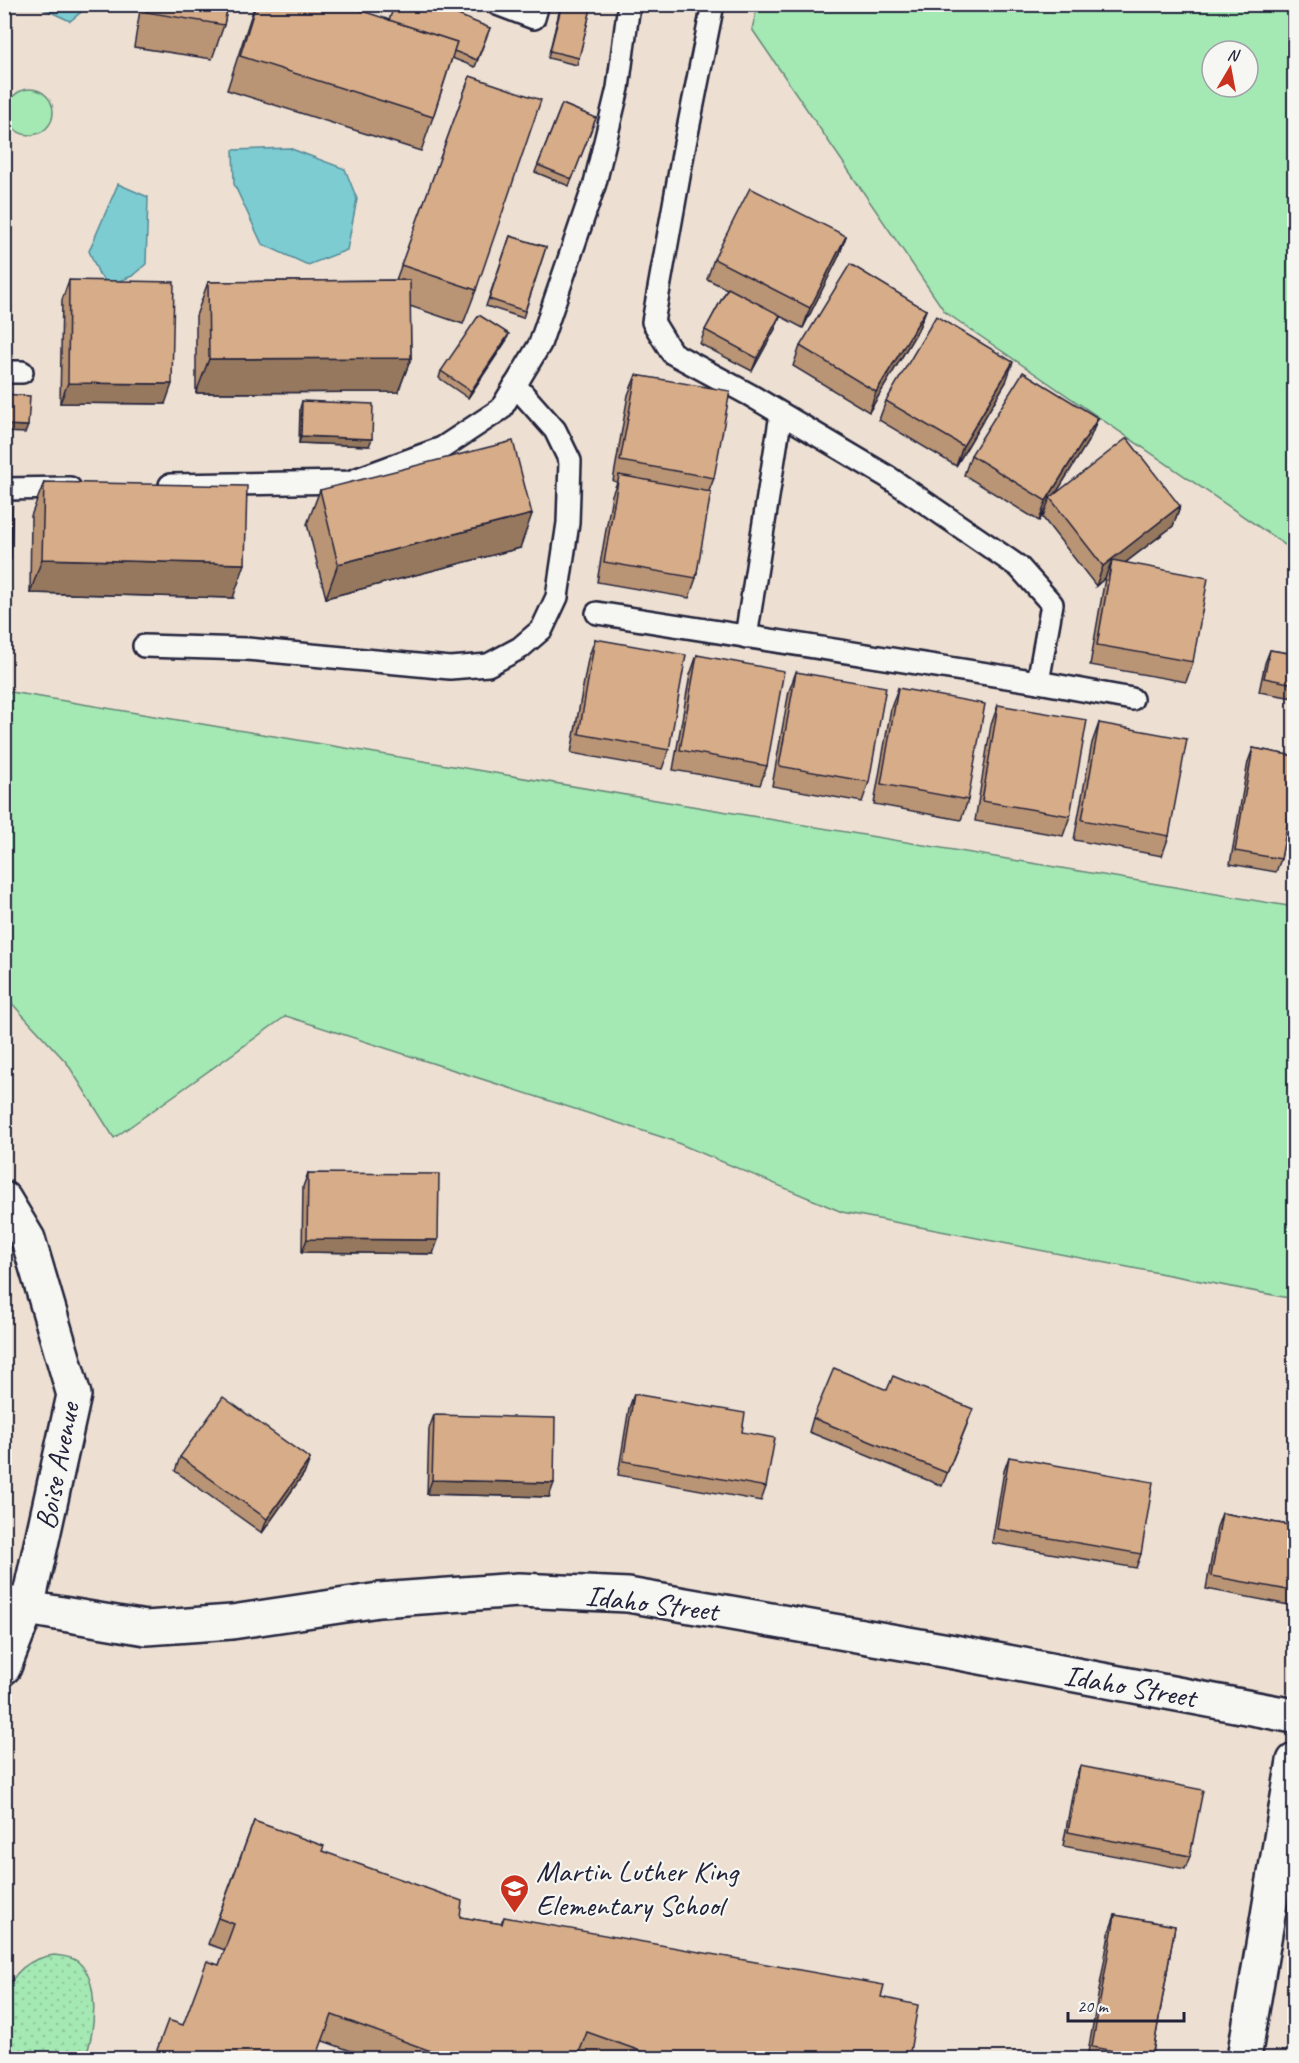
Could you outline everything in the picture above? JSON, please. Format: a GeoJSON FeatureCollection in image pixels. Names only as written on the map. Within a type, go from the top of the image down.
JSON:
{"type":"FeatureCollection","features":[{"type":"Feature","properties":{"kind":"street","name":"Boise Avenue"},"geometry":{"type":"LineString","coordinates":[[4,1199],[28,1239],[74,1395],[16,1605],[4,1667]]}},
{"type":"Feature","properties":{"kind":"street","name":"Idaho Street"},"geometry":{"type":"LineString","coordinates":[[16,1605],[146,1628],[232,1622],[379,1600],[507,1590],[628,1595],[954,1652],[1294,1716]]}},
{"type":"Feature","properties":{"kind":"street"},"geometry":{"type":"LineString","coordinates":[[1244,2058],[1294,1761]]}},
{"type":"Feature","properties":{"kind":"lane"},"geometry":{"type":"LineString","coordinates":[[497,4],[534,18],[538,4]]}},
{"type":"Feature","properties":{"kind":"lane"},"geometry":{"type":"LineString","coordinates":[[152,486],[349,482],[442,448],[501,409],[540,344],[595,183],[618,88],[629,4]]}},
{"type":"Feature","properties":{"kind":"lane"},"geometry":{"type":"LineString","coordinates":[[713,4],[683,154],[654,322],[672,353],[888,477],[1019,567],[1052,604],[1038,682]]}},
{"type":"Feature","properties":{"kind":"lane"},"geometry":{"type":"LineString","coordinates":[[144,646],[247,649],[450,668],[488,665],[520,648],[542,629],[556,597],[568,523],[570,461],[555,430],[515,385]]}},
{"type":"Feature","properties":{"kind":"lane"},"geometry":{"type":"LineString","coordinates":[[746,637],[781,414]]}},
{"type":"Feature","properties":{"kind":"lane"},"geometry":{"type":"LineString","coordinates":[[4,489],[93,487]]}},
{"type":"Feature","properties":{"kind":"lane"},"geometry":{"type":"LineString","coordinates":[[597,613],[1038,682],[1132,699]]}},
{"type":"Feature","properties":{"kind":"green space"},"geometry":{"type":"Polygon","coordinates":[[[758,4],[1294,5],[1294,551],[945,312],[752,29],[758,4]]]}},
{"type":"Feature","properties":{"kind":"green space"},"geometry":{"type":"Polygon","coordinates":[[[30,89],[39,90],[47,95],[52,103],[52,121],[47,129],[39,134],[30,135],[21,134],[13,129],[8,121],[7,112],[8,103],[13,95],[21,90],[30,89]]]}},
{"type":"Feature","properties":{"kind":"green space"},"geometry":{"type":"Polygon","coordinates":[[[5,691],[1294,907],[1294,1299],[842,1212],[668,1139],[286,1016],[114,1138],[67,1063],[5,996],[5,691]]]}},
{"type":"Feature","properties":{"kind":"green space"},"geometry":{"type":"Polygon","coordinates":[[[54,1955],[77,1961],[85,1969],[90,1980],[94,2007],[89,2048],[85,2058],[5,2058],[4,2010],[8,1989],[23,1968],[37,1959],[54,1955]]]}},
{"type":"Feature","properties":{"kind":"water"},"geometry":{"type":"Polygon","coordinates":[[[41,4],[90,5],[70,21],[42,8],[41,4]]]}},
{"type":"Feature","properties":{"kind":"water"},"geometry":{"type":"Polygon","coordinates":[[[289,148],[345,169],[357,199],[347,250],[308,265],[262,244],[234,184],[233,150],[289,148]]]}},
{"type":"Feature","properties":{"kind":"water"},"geometry":{"type":"Polygon","coordinates":[[[118,184],[148,197],[146,264],[132,276],[109,285],[99,274],[89,251],[118,184]]]}},
{"type":"Feature","properties":{"kind":"building"},"geometry":{"type":"Polygon","coordinates":[[[147,4],[228,4],[224,25],[146,12],[147,4]]]}},
{"type":"Feature","properties":{"kind":"building"},"geometry":{"type":"Polygon","coordinates":[[[256,4],[341,4],[457,42],[433,117],[240,56],[256,4]]]}},
{"type":"Feature","properties":{"kind":"building"},"geometry":{"type":"Polygon","coordinates":[[[395,4],[431,4],[490,28],[477,60],[454,51],[457,42],[389,20],[395,4]]]}},
{"type":"Feature","properties":{"kind":"building"},"geometry":{"type":"Polygon","coordinates":[[[562,4],[592,4],[579,58],[550,51],[562,4]]]}},
{"type":"Feature","properties":{"kind":"building"},"geometry":{"type":"Polygon","coordinates":[[[470,76],[541,100],[476,290],[401,265],[470,76]]]}},
{"type":"Feature","properties":{"kind":"building"},"geometry":{"type":"Polygon","coordinates":[[[562,104],[596,118],[572,179],[538,165],[562,104]]]}},
{"type":"Feature","properties":{"kind":"building"},"geometry":{"type":"Polygon","coordinates":[[[4,184],[10,184],[9,262],[4,262],[4,184]]]}},
{"type":"Feature","properties":{"kind":"building"},"geometry":{"type":"Polygon","coordinates":[[[750,188],[846,236],[810,308],[714,259],[750,188]]]}},
{"type":"Feature","properties":{"kind":"building"},"geometry":{"type":"Polygon","coordinates":[[[510,236],[546,247],[525,311],[489,299],[510,236]]]}},
{"type":"Feature","properties":{"kind":"building"},"geometry":{"type":"Polygon","coordinates":[[[850,264],[926,310],[876,392],[800,346],[850,264]]]}},
{"type":"Feature","properties":{"kind":"building"},"geometry":{"type":"Polygon","coordinates":[[[69,280],[174,282],[172,384],[68,383],[69,280]]]}},
{"type":"Feature","properties":{"kind":"building"},"geometry":{"type":"Polygon","coordinates":[[[410,280],[411,358],[209,359],[208,282],[410,280]]]}},
{"type":"Feature","properties":{"kind":"building"},"geometry":{"type":"Polygon","coordinates":[[[728,288],[780,315],[757,358],[705,330],[728,288]]]}},
{"type":"Feature","properties":{"kind":"building"},"geometry":{"type":"Polygon","coordinates":[[[479,315],[509,334],[471,391],[441,371],[479,315]]]}},
{"type":"Feature","properties":{"kind":"building"},"geometry":{"type":"Polygon","coordinates":[[[936,316],[1013,362],[963,446],[886,401],[936,316]]]}},
{"type":"Feature","properties":{"kind":"building"},"geometry":{"type":"Polygon","coordinates":[[[1023,372],[1098,418],[1046,501],[971,455],[1023,372]]]}},
{"type":"Feature","properties":{"kind":"building"},"geometry":{"type":"Polygon","coordinates":[[[636,375],[730,391],[714,478],[620,461],[636,375]]]}},
{"type":"Feature","properties":{"kind":"building"},"geometry":{"type":"Polygon","coordinates":[[[4,394],[30,396],[28,426],[4,425],[4,394]]]}},
{"type":"Feature","properties":{"kind":"building"},"geometry":{"type":"Polygon","coordinates":[[[302,401],[373,404],[372,439],[301,436],[302,401]]]}},
{"type":"Feature","properties":{"kind":"building"},"geometry":{"type":"Polygon","coordinates":[[[1127,438],[1180,506],[1103,566],[1050,498],[1127,438]]]}},
{"type":"Feature","properties":{"kind":"building"},"geometry":{"type":"Polygon","coordinates":[[[513,441],[532,514],[338,564],[320,490],[513,441]]]}},
{"type":"Feature","properties":{"kind":"building"},"geometry":{"type":"Polygon","coordinates":[[[619,475],[711,492],[696,578],[604,562],[619,475]]]}},
{"type":"Feature","properties":{"kind":"building"},"geometry":{"type":"Polygon","coordinates":[[[4,482],[13,482],[11,559],[4,559],[4,482]]]}},
{"type":"Feature","properties":{"kind":"building"},"geometry":{"type":"Polygon","coordinates":[[[44,482],[247,486],[245,564],[42,559],[44,482]]]}},
{"type":"Feature","properties":{"kind":"building"},"geometry":{"type":"Polygon","coordinates":[[[1112,560],[1208,578],[1193,662],[1097,645],[1112,560]]]}},
{"type":"Feature","properties":{"kind":"building"},"geometry":{"type":"Polygon","coordinates":[[[595,639],[686,655],[669,750],[579,734],[595,639]]]}},
{"type":"Feature","properties":{"kind":"building"},"geometry":{"type":"Polygon","coordinates":[[[1270,650],[1294,654],[1294,684],[1264,678],[1270,650]]]}},
{"type":"Feature","properties":{"kind":"building"},"geometry":{"type":"Polygon","coordinates":[[[697,655],[784,671],[767,766],[680,750],[697,655]]]}},
{"type":"Feature","properties":{"kind":"building"},"geometry":{"type":"Polygon","coordinates":[[[796,672],[886,687],[869,782],[779,766],[796,672]]]}},
{"type":"Feature","properties":{"kind":"building"},"geometry":{"type":"Polygon","coordinates":[[[898,688],[985,704],[968,800],[881,784],[898,688]]]}},
{"type":"Feature","properties":{"kind":"building"},"geometry":{"type":"Polygon","coordinates":[[[998,705],[1087,720],[1070,816],[982,801],[998,705]]]}},
{"type":"Feature","properties":{"kind":"building"},"geometry":{"type":"Polygon","coordinates":[[[1099,723],[1187,739],[1169,836],[1082,820],[1099,723]]]}},
{"type":"Feature","properties":{"kind":"building"},"geometry":{"type":"Polygon","coordinates":[[[1253,748],[1294,756],[1294,805],[1291,804],[1281,859],[1235,851],[1253,748]]]}},
{"type":"Feature","properties":{"kind":"building"},"geometry":{"type":"Polygon","coordinates":[[[308,1173],[439,1174],[438,1240],[307,1239],[308,1173]]]}},
{"type":"Feature","properties":{"kind":"building"},"geometry":{"type":"Polygon","coordinates":[[[834,1368],[887,1390],[893,1376],[973,1409],[947,1473],[813,1418],[834,1368]]]}},
{"type":"Feature","properties":{"kind":"building"},"geometry":{"type":"Polygon","coordinates":[[[634,1394],[745,1413],[742,1432],[775,1438],[766,1487],[623,1461],[634,1394]]]}},
{"type":"Feature","properties":{"kind":"building"},"geometry":{"type":"Polygon","coordinates":[[[223,1397],[310,1459],[267,1519],[180,1457],[223,1397]]]}},
{"type":"Feature","properties":{"kind":"building"},"geometry":{"type":"Polygon","coordinates":[[[434,1415],[555,1418],[554,1483],[432,1480],[434,1415]]]}},
{"type":"Feature","properties":{"kind":"building"},"geometry":{"type":"Polygon","coordinates":[[[1009,1457],[1153,1482],[1141,1554],[997,1529],[1009,1457]]]}},
{"type":"Feature","properties":{"kind":"building"},"geometry":{"type":"Polygon","coordinates":[[[1222,1513],[1294,1526],[1294,1591],[1211,1576],[1222,1513]]]}},
{"type":"Feature","properties":{"kind":"building"},"geometry":{"type":"Polygon","coordinates":[[[1080,1766],[1203,1790],[1190,1856],[1068,1832],[1080,1766]]]}},
{"type":"Feature","properties":{"kind":"building"},"geometry":{"type":"Polygon","coordinates":[[[254,1821],[324,1846],[322,1851],[462,1901],[460,1917],[502,1924],[504,1917],[884,1985],[881,1997],[918,2005],[909,2058],[660,2058],[587,2032],[577,2058],[450,2058],[332,2015],[316,2058],[154,2058],[168,2020],[183,2025],[207,1961],[219,1965],[234,1924],[218,1918],[254,1821]]]}},
{"type":"Feature","properties":{"kind":"building"},"geometry":{"type":"Polygon","coordinates":[[[1115,1915],[1175,1926],[1152,2058],[1092,2047],[1115,1915]]]}},
{"type":"Feature","properties":{"kind":"place","name":"Martin Luther King Elementary School"},"geometry":{"type":"Point","coordinates":[515,1914]}}]}
